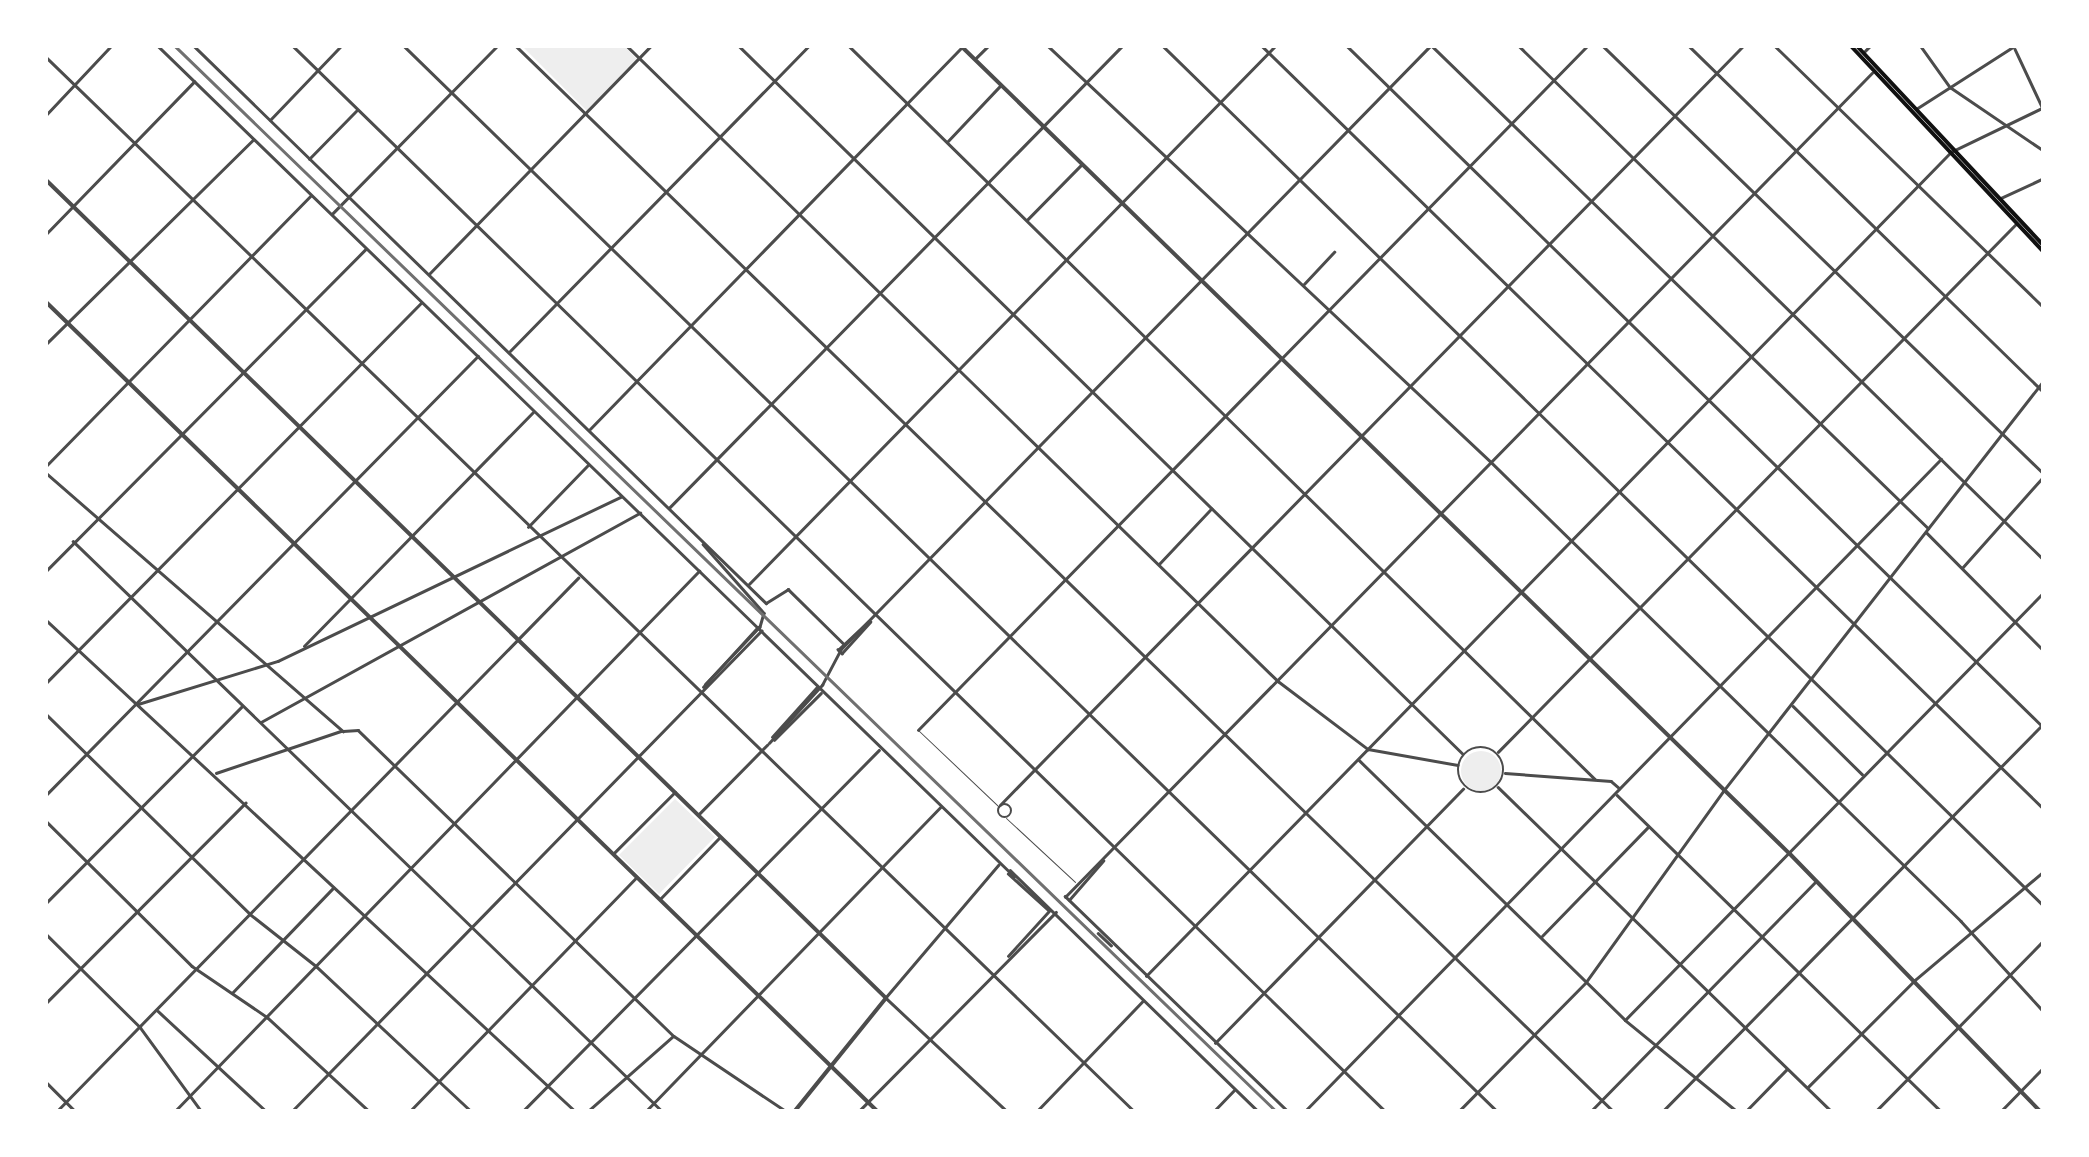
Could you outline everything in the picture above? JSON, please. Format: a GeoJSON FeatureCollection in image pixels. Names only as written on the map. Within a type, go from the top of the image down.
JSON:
{"type":"FeatureCollection","features":[{"type":"Feature","properties":{"kind":"main road"},"geometry":{"type":"LineString","coordinates":[[1853,45],[2044,249]]}},
{"type":"Feature","properties":{"kind":"street"},"geometry":{"type":"LineString","coordinates":[[45,116],[112,45]]}},
{"type":"Feature","properties":{"kind":"street"},"geometry":{"type":"LineString","coordinates":[[157,45],[1049,911],[1008,958]]}},
{"type":"Feature","properties":{"kind":"street"},"geometry":{"type":"LineString","coordinates":[[192,45],[669,508],[764,612],[760,627],[702,688]]}},
{"type":"Feature","properties":{"kind":"street"},"geometry":{"type":"LineString","coordinates":[[292,45],[1386,1112]]}},
{"type":"Feature","properties":{"kind":"street"},"geometry":{"type":"LineString","coordinates":[[269,122],[342,45]]}},
{"type":"Feature","properties":{"kind":"street"},"geometry":{"type":"LineString","coordinates":[[404,45],[1498,1112]]}},
{"type":"Feature","properties":{"kind":"street"},"geometry":{"type":"LineString","coordinates":[[332,214],[498,45]]}},
{"type":"Feature","properties":{"kind":"street"},"geometry":{"type":"LineString","coordinates":[[514,45],[1452,960],[1614,1112]]}},
{"type":"Feature","properties":{"kind":"street"},"geometry":{"type":"LineString","coordinates":[[626,45],[1278,681],[1368,749],[1458,765]]}},
{"type":"Feature","properties":{"kind":"street"},"geometry":{"type":"LineString","coordinates":[[428,276],[652,45]]}},
{"type":"Feature","properties":{"kind":"street"},"geometry":{"type":"LineString","coordinates":[[738,45],[1462,753],[1498,752],[2018,222]]}},
{"type":"Feature","properties":{"kind":"street"},"geometry":{"type":"LineString","coordinates":[[508,353],[810,45]]}},
{"type":"Feature","properties":{"kind":"street"},"geometry":{"type":"LineString","coordinates":[[848,45],[1467,648],[1594,780]]}},
{"type":"Feature","properties":{"kind":"street"},"geometry":{"type":"LineString","coordinates":[[974,59],[988,45]]}},
{"type":"Feature","properties":{"kind":"street"},"geometry":{"type":"LineString","coordinates":[[1047,45],[1165,160],[1491,462],[1971,932],[2044,1012]]}},
{"type":"Feature","properties":{"kind":"street"},"geometry":{"type":"LineString","coordinates":[[669,508],[1122,45]]}},
{"type":"Feature","properties":{"kind":"street"},"geometry":{"type":"LineString","coordinates":[[1162,45],[2044,906]]}},
{"type":"Feature","properties":{"kind":"street"},"geometry":{"type":"LineString","coordinates":[[1261,45],[2044,809]]}},
{"type":"Feature","properties":{"kind":"street"},"geometry":{"type":"LineString","coordinates":[[748,585],[1276,45]]}},
{"type":"Feature","properties":{"kind":"street"},"geometry":{"type":"LineString","coordinates":[[1346,45],[2042,724],[1662,1112]]}},
{"type":"Feature","properties":{"kind":"street"},"geometry":{"type":"LineString","coordinates":[[769,743],[822,684],[842,646],[1431,45],[1900,502],[2044,651]]}},
{"type":"Feature","properties":{"kind":"street"},"geometry":{"type":"LineString","coordinates":[[1518,45],[2044,560]]}},
{"type":"Feature","properties":{"kind":"street"},"geometry":{"type":"LineString","coordinates":[[1077,884],[918,730],[1588,45]]}},
{"type":"Feature","properties":{"kind":"street"},"geometry":{"type":"LineString","coordinates":[[1602,45],[2044,475],[1962,568]]}},
{"type":"Feature","properties":{"kind":"street"},"geometry":{"type":"LineString","coordinates":[[1688,45],[2044,392]]}},
{"type":"Feature","properties":{"kind":"street"},"geometry":{"type":"LineString","coordinates":[[1000,806],[1744,45]]}},
{"type":"Feature","properties":{"kind":"street"},"geometry":{"type":"LineString","coordinates":[[1774,45],[2044,308]]}},
{"type":"Feature","properties":{"kind":"street"},"geometry":{"type":"LineString","coordinates":[[1862,54],[1871,45]]}},
{"type":"Feature","properties":{"kind":"street"},"geometry":{"type":"LineString","coordinates":[[1920,45],[1950,86],[2044,151]]}},
{"type":"Feature","properties":{"kind":"street"},"geometry":{"type":"LineString","coordinates":[[588,431],[961,46],[1789,853],[1915,980],[2018,1094],[2041,1112]]}},
{"type":"Feature","properties":{"kind":"street"},"geometry":{"type":"LineString","coordinates":[[1145,977],[1952,151],[2043,108],[2014,46],[1914,111]]}},
{"type":"Feature","properties":{"kind":"street"},"geometry":{"type":"LineString","coordinates":[[45,56],[820,812],[1135,1112]]}},
{"type":"Feature","properties":{"kind":"street"},"geometry":{"type":"LineString","coordinates":[[1067,898],[1876,70]]}},
{"type":"Feature","properties":{"kind":"street"},"geometry":{"type":"LineString","coordinates":[[45,234],[195,80]]}},
{"type":"Feature","properties":{"kind":"street"},"geometry":{"type":"LineString","coordinates":[[947,142],[1002,86]]}},
{"type":"Feature","properties":{"kind":"street"},"geometry":{"type":"LineString","coordinates":[[308,160],[357,110]]}},
{"type":"Feature","properties":{"kind":"street"},"geometry":{"type":"LineString","coordinates":[[45,344],[254,140]]}},
{"type":"Feature","properties":{"kind":"street"},"geometry":{"type":"LineString","coordinates":[[1027,220],[1082,164]]}},
{"type":"Feature","properties":{"kind":"street"},"geometry":{"type":"LineString","coordinates":[[1997,200],[2044,178]]}},
{"type":"Feature","properties":{"kind":"street"},"geometry":{"type":"LineString","coordinates":[[45,179],[886,998],[1008,1112]]}},
{"type":"Feature","properties":{"kind":"street"},"geometry":{"type":"LineString","coordinates":[[311,195],[45,470],[343,731]]}},
{"type":"Feature","properties":{"kind":"street"},"geometry":{"type":"LineString","coordinates":[[2035,239],[2044,234]]}},
{"type":"Feature","properties":{"kind":"street"},"geometry":{"type":"LineString","coordinates":[[45,572],[366,248]]}},
{"type":"Feature","properties":{"kind":"street"},"geometry":{"type":"LineString","coordinates":[[1303,286],[1334,252]]}},
{"type":"Feature","properties":{"kind":"street"},"geometry":{"type":"LineString","coordinates":[[45,301],[878,1112]]}},
{"type":"Feature","properties":{"kind":"street"},"geometry":{"type":"LineString","coordinates":[[45,684],[162,570],[422,302]]}},
{"type":"Feature","properties":{"kind":"street"},"geometry":{"type":"LineString","coordinates":[[45,796],[478,356]]}},
{"type":"Feature","properties":{"kind":"street"},"geometry":{"type":"LineString","coordinates":[[1458,1112],[1586,982],[1724,790],[2044,380]]}},
{"type":"Feature","properties":{"kind":"street"},"geometry":{"type":"LineString","coordinates":[[300,650],[534,411]]}},
{"type":"Feature","properties":{"kind":"street"},"geometry":{"type":"LineString","coordinates":[[1304,1112],[1941,459]]}},
{"type":"Feature","properties":{"kind":"street"},"geometry":{"type":"LineString","coordinates":[[528,527],[589,464]]}},
{"type":"Feature","properties":{"kind":"street"},"geometry":{"type":"LineString","coordinates":[[136,704],[270,664],[623,496]]}},
{"type":"Feature","properties":{"kind":"street"},"geometry":{"type":"LineString","coordinates":[[1158,565],[1211,509]]}},
{"type":"Feature","properties":{"kind":"street"},"geometry":{"type":"LineString","coordinates":[[260,722],[640,513]]}},
{"type":"Feature","properties":{"kind":"street"},"geometry":{"type":"LineString","coordinates":[[699,539],[768,604],[788,589],[842,646],[842,654],[868,622]]}},
{"type":"Feature","properties":{"kind":"street"},"geometry":{"type":"LineString","coordinates":[[74,541],[663,1112]]}},
{"type":"Feature","properties":{"kind":"street"},"geometry":{"type":"LineString","coordinates":[[45,558],[52,564]]}},
{"type":"Feature","properties":{"kind":"street"},"geometry":{"type":"LineString","coordinates":[[174,1112],[700,570]]}},
{"type":"Feature","properties":{"kind":"street"},"geometry":{"type":"LineString","coordinates":[[56,1112],[579,576]]}},
{"type":"Feature","properties":{"kind":"street"},"geometry":{"type":"LineString","coordinates":[[1625,1020],[2044,592]]}},
{"type":"Feature","properties":{"kind":"street"},"geometry":{"type":"LineString","coordinates":[[45,619],[576,1112]]}},
{"type":"Feature","properties":{"kind":"street"},"geometry":{"type":"LineString","coordinates":[[291,1112],[760,628]]}},
{"type":"Feature","properties":{"kind":"street"},"geometry":{"type":"LineString","coordinates":[[769,743],[818,686]]}},
{"type":"Feature","properties":{"kind":"street"},"geometry":{"type":"LineString","coordinates":[[698,815],[823,691]]}},
{"type":"Feature","properties":{"kind":"street"},"geometry":{"type":"LineString","coordinates":[[1791,705],[1863,775]]}},
{"type":"Feature","properties":{"kind":"street"},"geometry":{"type":"LineString","coordinates":[[45,904],[242,706]]}},
{"type":"Feature","properties":{"kind":"street"},"geometry":{"type":"LineString","coordinates":[[45,713],[250,914],[316,966],[472,1112]]}},
{"type":"Feature","properties":{"kind":"street"},"geometry":{"type":"LineString","coordinates":[[214,774],[343,731],[358,730],[674,1036],[790,1111],[1002,866]]}},
{"type":"Feature","properties":{"kind":"street"},"geometry":{"type":"LineString","coordinates":[[522,1112],[551,1088],[881,748]]}},
{"type":"Feature","properties":{"kind":"street"},"geometry":{"type":"LineString","coordinates":[[1498,752],[1504,773],[1498,788]]}},
{"type":"Feature","properties":{"kind":"street"},"geometry":{"type":"LineString","coordinates":[[1462,753],[1458,765],[1463,789]]}},
{"type":"Feature","properties":{"kind":"street"},"geometry":{"type":"LineString","coordinates":[[1359,758],[1625,1020],[1738,1112]]}},
{"type":"Feature","properties":{"kind":"street"},"geometry":{"type":"LineString","coordinates":[[1504,773],[1594,780],[1617,791],[1648,827],[1942,1112]]}},
{"type":"Feature","properties":{"kind":"street"},"geometry":{"type":"LineString","coordinates":[[1214,1044],[1463,789],[1498,788],[1832,1112]]}},
{"type":"Feature","properties":{"kind":"street"},"geometry":{"type":"LineString","coordinates":[[613,854],[675,792]]}},
{"type":"Feature","properties":{"kind":"street"},"geometry":{"type":"LineString","coordinates":[[1006,818],[1012,812],[1007,802]]}},
{"type":"Feature","properties":{"kind":"street"},"geometry":{"type":"LineString","coordinates":[[45,1004],[245,804]]}},
{"type":"Feature","properties":{"kind":"street"},"geometry":{"type":"LineString","coordinates":[[645,1112],[941,807]]}},
{"type":"Feature","properties":{"kind":"street"},"geometry":{"type":"LineString","coordinates":[[45,820],[196,969],[267,1017],[370,1112]]}},
{"type":"Feature","properties":{"kind":"street"},"geometry":{"type":"LineString","coordinates":[[1541,937],[1648,827]]}},
{"type":"Feature","properties":{"kind":"street"},"geometry":{"type":"LineString","coordinates":[[659,900],[720,836]]}},
{"type":"Feature","properties":{"kind":"street"},"geometry":{"type":"LineString","coordinates":[[1067,898],[1104,860]]}},
{"type":"Feature","properties":{"kind":"street"},"geometry":{"type":"LineString","coordinates":[[1002,866],[1014,876]]}},
{"type":"Feature","properties":{"kind":"street"},"geometry":{"type":"LineString","coordinates":[[1002,866],[1056,912],[1259,1112]]}},
{"type":"Feature","properties":{"kind":"street"},"geometry":{"type":"LineString","coordinates":[[1807,1088],[1915,980],[2044,870]]}},
{"type":"Feature","properties":{"kind":"street"},"geometry":{"type":"LineString","coordinates":[[409,1112],[636,878]]}},
{"type":"Feature","properties":{"kind":"street"},"geometry":{"type":"LineString","coordinates":[[1590,1112],[1816,881]]}},
{"type":"Feature","properties":{"kind":"street"},"geometry":{"type":"LineString","coordinates":[[232,993],[334,887]]}},
{"type":"Feature","properties":{"kind":"street"},"geometry":{"type":"LineString","coordinates":[[1067,898],[1122,955]]}},
{"type":"Feature","properties":{"kind":"street"},"geometry":{"type":"LineString","coordinates":[[858,1112],[1056,912]]}},
{"type":"Feature","properties":{"kind":"street"},"geometry":{"type":"LineString","coordinates":[[45,932],[140,1026],[202,1112]]}},
{"type":"Feature","properties":{"kind":"street"},"geometry":{"type":"LineString","coordinates":[[1098,933],[1288,1112]]}},
{"type":"Feature","properties":{"kind":"street"},"geometry":{"type":"LineString","coordinates":[[1875,1112],[2044,940]]}},
{"type":"Feature","properties":{"kind":"street"},"geometry":{"type":"LineString","coordinates":[[1036,1112],[1143,1001]]}},
{"type":"Feature","properties":{"kind":"street"},"geometry":{"type":"LineString","coordinates":[[156,1010],[267,1112]]}},
{"type":"Feature","properties":{"kind":"street"},"geometry":{"type":"LineString","coordinates":[[587,1112],[674,1036]]}},
{"type":"Feature","properties":{"kind":"street"},"geometry":{"type":"LineString","coordinates":[[2000,1112],[2044,1067]]}},
{"type":"Feature","properties":{"kind":"street"},"geometry":{"type":"LineString","coordinates":[[1744,1112],[1787,1069]]}},
{"type":"Feature","properties":{"kind":"street"},"geometry":{"type":"LineString","coordinates":[[45,1081],[76,1112]]}},
{"type":"Feature","properties":{"kind":"street"},"geometry":{"type":"LineString","coordinates":[[1213,1112],[1235,1089]]}},
{"type":"Feature","properties":{"kind":"shaded area"},"geometry":{"type":"Polygon","coordinates":[[[521,45],[623,45],[637,59],[587,111],[521,45]]]}},
{"type":"Feature","properties":{"kind":"shaded area"},"geometry":{"type":"Polygon","coordinates":[[[1481,751],[1495,757],[1501,771],[1495,785],[1481,791],[1467,785],[1461,771],[1467,757],[1481,751]]]}},
{"type":"Feature","properties":{"kind":"shaded area"},"geometry":{"type":"Polygon","coordinates":[[[675,799],[715,837],[659,894],[619,855],[675,799]]]}},
{"type":"Feature","properties":{"kind":"railway"},"geometry":{"type":"LineString","coordinates":[[174,45],[1277,1112]]}}]}
